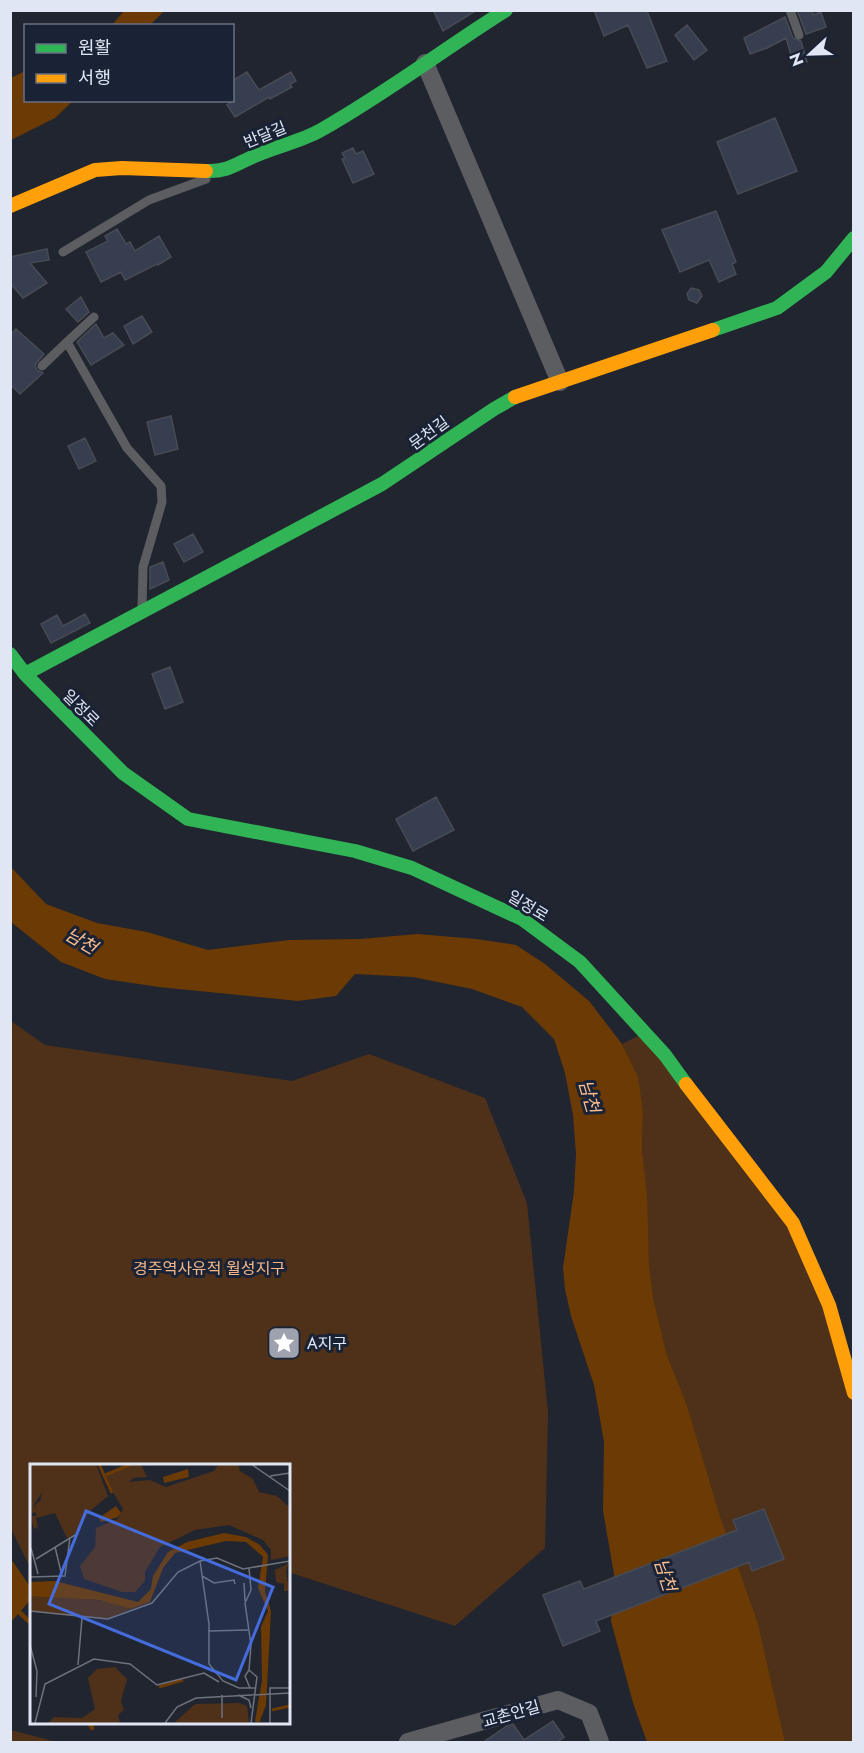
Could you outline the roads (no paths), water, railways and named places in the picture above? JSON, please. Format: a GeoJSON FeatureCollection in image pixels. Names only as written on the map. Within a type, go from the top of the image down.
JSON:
{"type":"FeatureCollection","features":[{"type":"Feature","properties":{"kind":"street","name":"반달길"},"geometry":{"type":"LineString","coordinates":[[10,206],[96,170],[122,168],[222,172],[254,156],[319,131],[506,10]]}},
{"type":"Feature","properties":{"kind":"street"},"geometry":{"type":"LineString","coordinates":[[425,63],[561,381]]}},
{"type":"Feature","properties":{"kind":"street","name":"문천길"},"geometry":{"type":"LineString","coordinates":[[25,675],[382,484],[419,461],[475,420],[510,399],[777,308],[826,272],[854,238]]}},
{"type":"Feature","properties":{"kind":"street","name":"일정로"},"geometry":{"type":"LineString","coordinates":[[10,654],[25,675],[123,773],[188,819],[355,851],[412,868],[522,919],[580,962],[665,1055],[793,1223],[829,1305],[854,1393]]}},
{"type":"Feature","properties":{"kind":"street","name":"교촌안길"},"geometry":{"type":"LineString","coordinates":[[408,1743],[430,1740],[558,1701],[589,1713],[595,1740]]}},
{"type":"Feature","properties":{"kind":"lane"},"geometry":{"type":"LineString","coordinates":[[790,10],[799,35]]}},
{"type":"Feature","properties":{"kind":"lane"},"geometry":{"type":"LineString","coordinates":[[63,252],[149,200],[222,172]]}},
{"type":"Feature","properties":{"kind":"lane"},"geometry":{"type":"LineString","coordinates":[[42,366],[94,316]]}},
{"type":"Feature","properties":{"kind":"lane"},"geometry":{"type":"LineString","coordinates":[[67,342],[127,448],[161,486],[162,502],[143,567],[142,613]]}},
{"type":"Feature","properties":{"kind":"water"},"geometry":{"type":"Polygon","coordinates":[[[124,10],[164,11],[151,24],[113,24],[124,10]]]}},
{"type":"Feature","properties":{"kind":"water"},"geometry":{"type":"Polygon","coordinates":[[[24,72],[24,102],[72,102],[55,118],[11,140],[11,78],[24,72]]]}},
{"type":"Feature","properties":{"kind":"water","name":"남천"},"geometry":{"type":"Polygon","coordinates":[[[10,866],[46,904],[97,923],[147,932],[208,950],[289,940],[360,939],[418,934],[516,945],[545,964],[589,1001],[622,1044],[638,1077],[643,1112],[642,1150],[647,1195],[649,1265],[654,1302],[667,1355],[687,1405],[720,1516],[758,1623],[785,1742],[647,1742],[633,1703],[611,1621],[614,1574],[603,1511],[604,1442],[594,1385],[571,1316],[565,1289],[563,1268],[574,1191],[576,1154],[573,1115],[565,1073],[554,1039],[522,1007],[472,989],[413,977],[355,974],[336,996],[298,1001],[159,987],[105,979],[61,962],[11,922],[10,866]]]}},
{"type":"Feature","properties":{"kind":"water"},"geometry":{"type":"Polygon","coordinates":[[[11,1559],[30,1587],[30,1600],[11,1622],[11,1559]]]}},
{"type":"Feature","properties":{"kind":"waterway"},"geometry":{"type":"LineString","coordinates":[[19,1612],[30,1622]]}},
{"type":"Feature","properties":{"kind":"waterway"},"geometry":{"type":"LineString","coordinates":[[90,1723],[92,1728]]}},
{"type":"Feature","properties":{"kind":"place","name":"A지구"},"geometry":{"type":"Point","coordinates":[284,1343]}},
{"type":"Feature","properties":{"kind":"park label","name":"경주역사유적 월성지구"},"geometry":{"type":"Point","coordinates":[209,1268]}}]}
